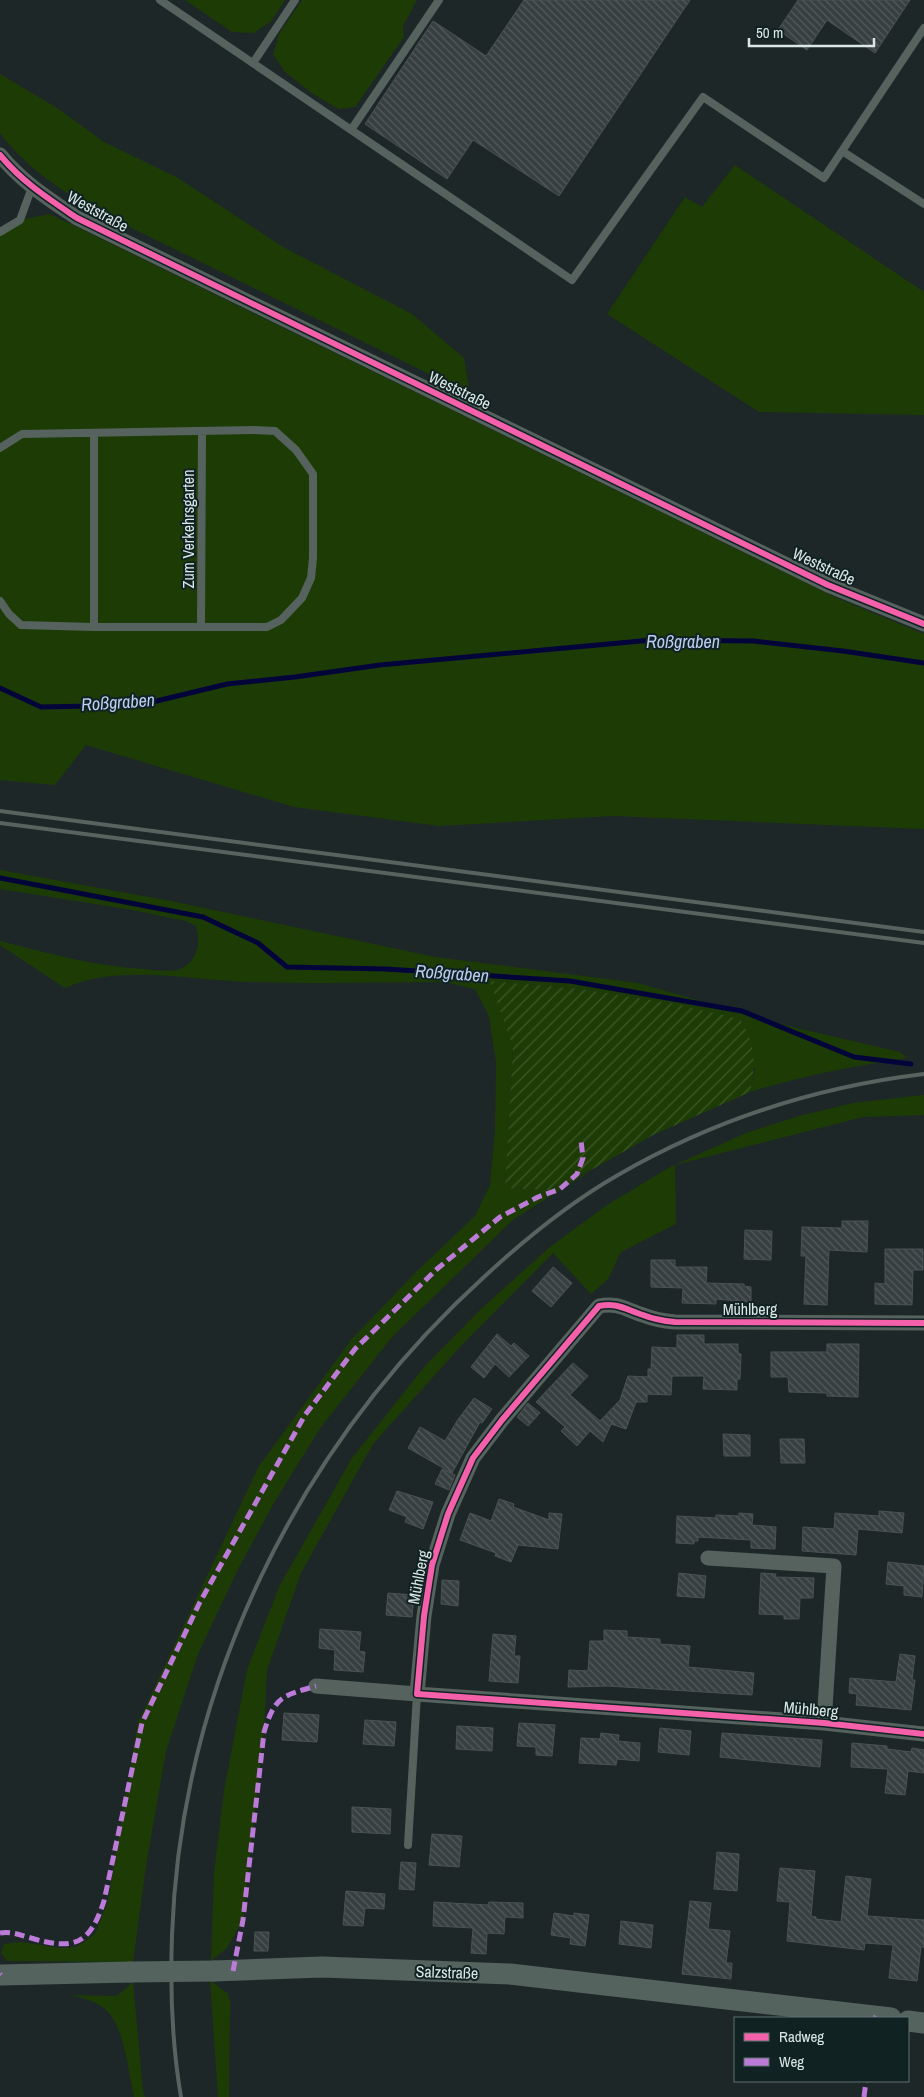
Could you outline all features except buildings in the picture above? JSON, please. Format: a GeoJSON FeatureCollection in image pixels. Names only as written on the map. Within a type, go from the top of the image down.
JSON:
{"type":"FeatureCollection","features":[{"type":"Feature","properties":{"kind":"street","name":"Weststraße"},"geometry":{"type":"LineString","coordinates":[[0,155],[32,187],[77,218],[828,585],[924,624]]}},
{"type":"Feature","properties":{"kind":"street","name":"Mühlberg"},"geometry":{"type":"LineString","coordinates":[[417,1694],[424,1616],[432,1565],[448,1514],[473,1458],[502,1420],[599,1306],[608,1304],[619,1305],[658,1320],[675,1322],[924,1323]]}},
{"type":"Feature","properties":{"kind":"street","name":"Mühlberg"},"geometry":{"type":"LineString","coordinates":[[708,1558],[834,1566],[824,1723]]}},
{"type":"Feature","properties":{"kind":"street","name":"Mühlberg"},"geometry":{"type":"LineString","coordinates":[[316,1686],[824,1723],[924,1734]]}},
{"type":"Feature","properties":{"kind":"street","name":"Salzstraße"},"geometry":{"type":"LineString","coordinates":[[0,1975],[322,1967],[510,1974],[882,2017]]}},
{"type":"Feature","properties":{"kind":"street"},"geometry":{"type":"LineString","coordinates":[[909,2021],[924,2023]]}},
{"type":"Feature","properties":{"kind":"lane"},"geometry":{"type":"LineString","coordinates":[[160,0],[572,280],[703,97],[824,178],[924,28]]}},
{"type":"Feature","properties":{"kind":"lane"},"geometry":{"type":"LineString","coordinates":[[253,63],[295,0]]}},
{"type":"Feature","properties":{"kind":"lane"},"geometry":{"type":"LineString","coordinates":[[351,130],[439,0]]}},
{"type":"Feature","properties":{"kind":"lane"},"geometry":{"type":"LineString","coordinates":[[842,151],[924,204]]}},
{"type":"Feature","properties":{"kind":"lane"},"geometry":{"type":"LineString","coordinates":[[0,232],[20,220],[32,187]]}},
{"type":"Feature","properties":{"kind":"lane"},"geometry":{"type":"LineString","coordinates":[[0,448],[22,434],[254,430],[275,432],[296,450],[313,474],[313,558],[311,578],[302,598],[280,620],[267,628],[21,625],[9,614],[0,601]]}},
{"type":"Feature","properties":{"kind":"lane","name":"Zum Verkehrsgarten"},"geometry":{"type":"LineString","coordinates":[[201,627],[202,431]]}},
{"type":"Feature","properties":{"kind":"lane"},"geometry":{"type":"LineString","coordinates":[[94,432],[94,627]]}},
{"type":"Feature","properties":{"kind":"lane","name":"Mühlberg"},"geometry":{"type":"LineString","coordinates":[[408,1845],[417,1694]]}},
{"type":"Feature","properties":{"kind":"green space"},"geometry":{"type":"Polygon","coordinates":[[[185,0],[285,0],[271,21],[254,33],[232,32],[185,0]]]}},
{"type":"Feature","properties":{"kind":"green space"},"geometry":{"type":"Polygon","coordinates":[[[302,0],[417,0],[403,26],[404,37],[355,107],[339,109],[313,94],[284,71],[273,54],[279,34],[302,0]]]}},
{"type":"Feature","properties":{"kind":"green space"},"geometry":{"type":"Polygon","coordinates":[[[0,74],[57,108],[104,142],[178,178],[283,247],[412,314],[464,358],[470,394],[89,207],[64,191],[30,165],[9,145],[0,133],[0,74]]]}},
{"type":"Feature","properties":{"kind":"green space"},"geometry":{"type":"Polygon","coordinates":[[[735,165],[924,292],[924,415],[759,412],[607,314],[685,197],[702,207],[735,165]]]}},
{"type":"Feature","properties":{"kind":"green space"},"geometry":{"type":"Polygon","coordinates":[[[50,214],[837,598],[924,634],[924,829],[613,816],[439,826],[294,807],[86,745],[55,785],[0,780],[0,232],[20,220],[50,214]]]}},
{"type":"Feature","properties":{"kind":"green space"},"geometry":{"type":"Polygon","coordinates":[[[0,870],[171,901],[435,957],[638,983],[784,1025],[900,1052],[907,1058],[828,1072],[750,1092],[755,1068],[676,1004],[581,989],[491,981],[513,1047],[505,1188],[550,1190],[591,1171],[514,1219],[393,1336],[321,1427],[275,1501],[238,1569],[198,1654],[166,1751],[146,1866],[133,1962],[7,1961],[1,1953],[4,1944],[20,1942],[62,1948],[76,1947],[95,1934],[108,1901],[138,1722],[259,1466],[351,1340],[417,1271],[475,1216],[490,1185],[495,1130],[496,1062],[489,1016],[475,989],[445,982],[276,983],[133,975],[109,976],[65,988],[0,945],[0,941],[89,962],[173,971],[184,967],[193,958],[198,946],[196,926],[186,921],[132,910],[0,889],[0,870]]]}},
{"type":"Feature","properties":{"kind":"green space"},"geometry":{"type":"Polygon","coordinates":[[[490,981],[581,989],[676,1004],[740,1019],[752,1046],[754,1063],[750,1092],[653,1135],[591,1170],[550,1190],[505,1188],[513,1047],[490,981]]]}},
{"type":"Feature","properties":{"kind":"green space"},"geometry":{"type":"Polygon","coordinates":[[[924,1095],[924,1115],[863,1117],[675,1165],[676,1224],[621,1252],[608,1279],[591,1294],[553,1253],[459,1348],[373,1444],[301,1573],[267,1670],[264,1732],[243,1920],[227,1948],[211,1961],[214,1873],[224,1791],[247,1670],[279,1587],[352,1458],[425,1366],[482,1308],[550,1247],[607,1205],[670,1167],[746,1133],[799,1116],[853,1103],[924,1095]]]}},
{"type":"Feature","properties":{"kind":"green space"},"geometry":{"type":"Polygon","coordinates":[[[210,1980],[228,1994],[230,2002],[229,2097],[218,2097],[210,1980]]]}},
{"type":"Feature","properties":{"kind":"green space"},"geometry":{"type":"Polygon","coordinates":[[[133,1982],[145,2097],[134,2097],[122,2039],[112,2018],[98,2004],[70,1995],[117,1996],[133,1982]]]}},
{"type":"Feature","properties":{"kind":"waterway","name":"Roßgraben"},"geometry":{"type":"LineString","coordinates":[[0,688],[41,707],[140,705],[227,684],[380,665],[652,640],[753,641],[843,651],[924,663]]}},
{"type":"Feature","properties":{"kind":"waterway","name":"Roßgraben"},"geometry":{"type":"LineString","coordinates":[[0,878],[203,917],[258,943],[287,967],[386,969],[570,981],[742,1011],[854,1057],[911,1064]]}},
{"type":"Feature","properties":{"kind":"railway"},"geometry":{"type":"LineString","coordinates":[[0,811],[924,932]]}},
{"type":"Feature","properties":{"kind":"railway"},"geometry":{"type":"LineString","coordinates":[[0,823],[924,943]]}},
{"type":"Feature","properties":{"kind":"railway"},"geometry":{"type":"LineString","coordinates":[[181,2097],[172,2016],[172,1935],[180,1842],[198,1750],[226,1661],[262,1575],[306,1493],[358,1416],[418,1344],[484,1277],[548,1222],[582,1197],[618,1175],[654,1155],[691,1138],[728,1122],[766,1109],[844,1088],[924,1074]]}},
{"type":"Feature","properties":{"kind":"marked path"},"geometry":{"type":"LineString","coordinates":[[0,1933],[16,1934],[59,1944],[79,1940],[93,1927],[104,1901],[142,1723],[200,1602],[305,1415],[355,1349],[437,1269],[500,1217],[538,1197],[560,1189],[577,1174],[583,1158],[581,1140]]}},
{"type":"Feature","properties":{"kind":"marked path"},"geometry":{"type":"LineString","coordinates":[[233,1971],[243,1920],[264,1732],[272,1711],[281,1699],[295,1692],[316,1686]]}},
{"type":"Feature","properties":{"kind":"marked path"},"geometry":{"type":"LineString","coordinates":[[864,2097],[866,2082]]}},
{"type":"Feature","properties":{"kind":"cycle path"},"geometry":{"type":"LineString","coordinates":[[0,155],[27,182],[77,218],[828,585],[924,624]]}},
{"type":"Feature","properties":{"kind":"cycle path"},"geometry":{"type":"LineString","coordinates":[[924,1323],[675,1322],[654,1319],[622,1307],[611,1305],[599,1306],[502,1420],[473,1458],[448,1514],[432,1565],[424,1616],[417,1694],[824,1723],[924,1734]]}}]}
